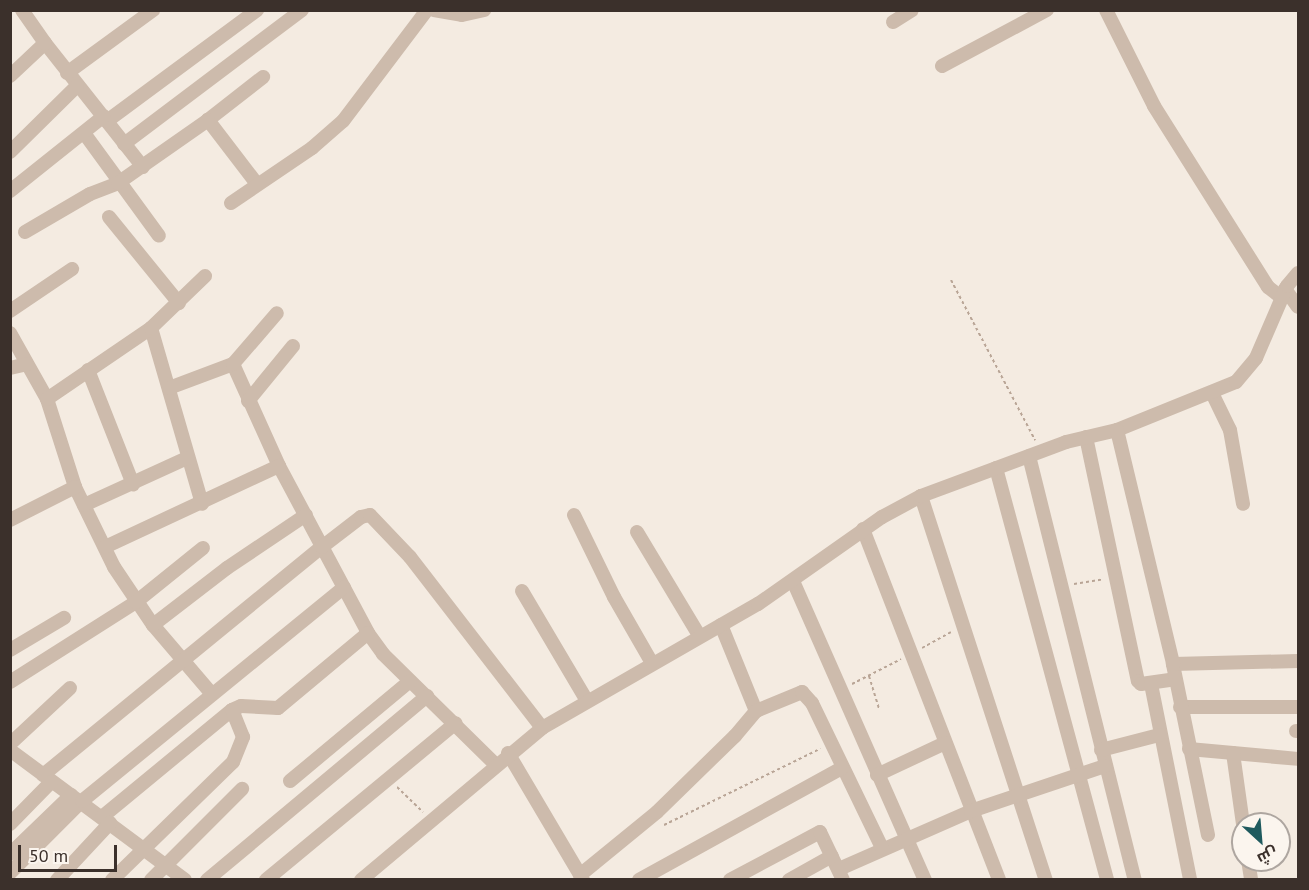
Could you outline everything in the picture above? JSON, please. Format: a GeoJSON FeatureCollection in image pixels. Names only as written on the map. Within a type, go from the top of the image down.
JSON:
{"type":"FeatureCollection","features":[{"type":"Feature","properties":{"kind":"street"},"geometry":{"type":"LineString","coordinates":[[22,10],[77,86],[143,167]]}},
{"type":"Feature","properties":{"kind":"street"},"geometry":{"type":"LineString","coordinates":[[67,73],[153,10]]}},
{"type":"Feature","properties":{"kind":"street"},"geometry":{"type":"LineString","coordinates":[[10,191],[84,133],[257,10]]}},
{"type":"Feature","properties":{"kind":"street"},"geometry":{"type":"LineString","coordinates":[[124,144],[302,10]]}},
{"type":"Feature","properties":{"kind":"street"},"geometry":{"type":"LineString","coordinates":[[231,203],[312,147],[343,121],[427,10]]}},
{"type":"Feature","properties":{"kind":"street"},"geometry":{"type":"LineString","coordinates":[[434,10],[462,15],[484,10]]}},
{"type":"Feature","properties":{"kind":"street"},"geometry":{"type":"LineString","coordinates":[[893,22],[912,10]]}},
{"type":"Feature","properties":{"kind":"street"},"geometry":{"type":"LineString","coordinates":[[942,66],[1047,10]]}},
{"type":"Feature","properties":{"kind":"street"},"geometry":{"type":"LineString","coordinates":[[1106,10],[1154,106],[1268,287],[1284,294],[1299,307]]}},
{"type":"Feature","properties":{"kind":"street"},"geometry":{"type":"LineString","coordinates":[[10,76],[45,43]]}},
{"type":"Feature","properties":{"kind":"street"},"geometry":{"type":"LineString","coordinates":[[25,232],[90,194],[118,183],[143,167],[263,77]]}},
{"type":"Feature","properties":{"kind":"street"},"geometry":{"type":"LineString","coordinates":[[10,152],[77,86]]}},
{"type":"Feature","properties":{"kind":"street"},"geometry":{"type":"LineString","coordinates":[[208,120],[257,184]]}},
{"type":"Feature","properties":{"kind":"street"},"geometry":{"type":"LineString","coordinates":[[84,133],[118,183],[159,236]]}},
{"type":"Feature","properties":{"kind":"street"},"geometry":{"type":"LineString","coordinates":[[109,217],[179,303]]}},
{"type":"Feature","properties":{"kind":"street"},"geometry":{"type":"LineString","coordinates":[[10,311],[72,269]]}},
{"type":"Feature","properties":{"kind":"street"},"geometry":{"type":"LineString","coordinates":[[361,879],[430,818],[508,753],[542,728],[793,581],[863,529],[921,496],[1035,453],[1117,429],[1236,382],[1251,365],[1266,340],[1284,294],[1299,273]]}},
{"type":"Feature","properties":{"kind":"street"},"geometry":{"type":"LineString","coordinates":[[47,399],[151,328],[205,276]]}},
{"type":"Feature","properties":{"kind":"street"},"geometry":{"type":"LineString","coordinates":[[169,388],[233,364],[277,313]]}},
{"type":"Feature","properties":{"kind":"street"},"geometry":{"type":"LineString","coordinates":[[151,328],[202,504]]}},
{"type":"Feature","properties":{"kind":"street"},"geometry":{"type":"LineString","coordinates":[[10,333],[47,399],[75,487],[105,547],[136,602],[181,660],[211,693]]}},
{"type":"Feature","properties":{"kind":"street"},"geometry":{"type":"LineString","coordinates":[[248,400],[293,346]]}},
{"type":"Feature","properties":{"kind":"street"},"geometry":{"type":"LineString","coordinates":[[10,368],[27,364]]}},
{"type":"Feature","properties":{"kind":"street"},"geometry":{"type":"LineString","coordinates":[[233,364],[279,466],[368,633],[410,681],[456,723],[495,764]]}},
{"type":"Feature","properties":{"kind":"street"},"geometry":{"type":"LineString","coordinates":[[88,370],[133,484]]}},
{"type":"Feature","properties":{"kind":"street"},"geometry":{"type":"LineString","coordinates":[[1212,393],[1233,438],[1243,504]]}},
{"type":"Feature","properties":{"kind":"street"},"geometry":{"type":"LineString","coordinates":[[1117,429],[1173,664],[1208,835]]}},
{"type":"Feature","properties":{"kind":"street"},"geometry":{"type":"LineString","coordinates":[[1086,437],[1137,681],[1151,684],[1175,679]]}},
{"type":"Feature","properties":{"kind":"street"},"geometry":{"type":"LineString","coordinates":[[1035,453],[1101,750],[1135,879]]}},
{"type":"Feature","properties":{"kind":"street"},"geometry":{"type":"LineString","coordinates":[[84,505],[188,458]]}},
{"type":"Feature","properties":{"kind":"street"},"geometry":{"type":"LineString","coordinates":[[105,547],[202,504],[279,466]]}},
{"type":"Feature","properties":{"kind":"street"},"geometry":{"type":"LineString","coordinates":[[996,468],[1107,879]]}},
{"type":"Feature","properties":{"kind":"street"},"geometry":{"type":"LineString","coordinates":[[10,520],[75,487]]}},
{"type":"Feature","properties":{"kind":"street"},"geometry":{"type":"LineString","coordinates":[[921,496],[1016,794],[1046,879]]}},
{"type":"Feature","properties":{"kind":"street"},"geometry":{"type":"LineString","coordinates":[[574,514],[614,597],[652,663]]}},
{"type":"Feature","properties":{"kind":"street"},"geometry":{"type":"LineString","coordinates":[[153,625],[235,562],[306,515]]}},
{"type":"Feature","properties":{"kind":"street"},"geometry":{"type":"LineString","coordinates":[[10,824],[47,779],[181,660],[361,517],[370,515],[380,520],[542,728]]}},
{"type":"Feature","properties":{"kind":"street"},"geometry":{"type":"LineString","coordinates":[[863,529],[999,879]]}},
{"type":"Feature","properties":{"kind":"street"},"geometry":{"type":"LineString","coordinates":[[637,532],[700,637]]}},
{"type":"Feature","properties":{"kind":"street"},"geometry":{"type":"LineString","coordinates":[[10,682],[136,602],[202,548]]}},
{"type":"Feature","properties":{"kind":"street"},"geometry":{"type":"LineString","coordinates":[[793,581],[925,879]]}},
{"type":"Feature","properties":{"kind":"street"},"geometry":{"type":"LineString","coordinates":[[10,854],[76,798],[344,587]]}},
{"type":"Feature","properties":{"kind":"street"},"geometry":{"type":"LineString","coordinates":[[522,591],[586,701]]}},
{"type":"Feature","properties":{"kind":"street"},"geometry":{"type":"LineString","coordinates":[[10,650],[64,618]]}},
{"type":"Feature","properties":{"kind":"street"},"geometry":{"type":"LineString","coordinates":[[721,625],[756,711]]}},
{"type":"Feature","properties":{"kind":"street"},"geometry":{"type":"LineString","coordinates":[[57,879],[106,820],[232,710],[250,705],[278,708],[368,633]]}},
{"type":"Feature","properties":{"kind":"street"},"geometry":{"type":"LineString","coordinates":[[1173,664],[1299,661]]}},
{"type":"Feature","properties":{"kind":"street"},"geometry":{"type":"LineString","coordinates":[[290,781],[410,681]]}},
{"type":"Feature","properties":{"kind":"street"},"geometry":{"type":"LineString","coordinates":[[1151,684],[1159,735],[1190,879]]}},
{"type":"Feature","properties":{"kind":"street"},"geometry":{"type":"LineString","coordinates":[[10,744],[70,688]]}},
{"type":"Feature","properties":{"kind":"street"},"geometry":{"type":"LineString","coordinates":[[508,753],[581,877],[640,828],[735,736],[756,711],[805,692],[882,848]]}},
{"type":"Feature","properties":{"kind":"street"},"geometry":{"type":"LineString","coordinates":[[207,879],[427,696]]}},
{"type":"Feature","properties":{"kind":"street"},"geometry":{"type":"LineString","coordinates":[[1180,706],[1299,707]]}},
{"type":"Feature","properties":{"kind":"street"},"geometry":{"type":"LineString","coordinates":[[112,879],[222,775],[239,753],[243,737],[232,710]]}},
{"type":"Feature","properties":{"kind":"street"},"geometry":{"type":"LineString","coordinates":[[266,879],[456,723]]}},
{"type":"Feature","properties":{"kind":"street"},"geometry":{"type":"LineString","coordinates":[[1101,750],[1159,735]]}},
{"type":"Feature","properties":{"kind":"street"},"geometry":{"type":"LineString","coordinates":[[877,775],[945,743]]}},
{"type":"Feature","properties":{"kind":"street"},"geometry":{"type":"LineString","coordinates":[[1189,749],[1299,759]]}},
{"type":"Feature","properties":{"kind":"street"},"geometry":{"type":"LineString","coordinates":[[10,750],[185,879]]}},
{"type":"Feature","properties":{"kind":"street"},"geometry":{"type":"LineString","coordinates":[[1233,753],[1241,812]]}},
{"type":"Feature","properties":{"kind":"street"},"geometry":{"type":"LineString","coordinates":[[730,879],[817,833],[823,835],[841,874],[882,848],[971,811],[1105,766]]}},
{"type":"Feature","properties":{"kind":"street"},"geometry":{"type":"LineString","coordinates":[[639,879],[842,768]]}},
{"type":"Feature","properties":{"kind":"street"},"geometry":{"type":"LineString","coordinates":[[151,879],[242,789]]}},
{"type":"Feature","properties":{"kind":"street"},"geometry":{"type":"LineString","coordinates":[[10,873],[76,798]]}},
{"type":"Feature","properties":{"kind":"street"},"geometry":{"type":"LineString","coordinates":[[789,879],[832,856]]}},
{"type":"Feature","properties":{"kind":"path"},"geometry":{"type":"LineString","coordinates":[[951,280],[1035,453]]}},
{"type":"Feature","properties":{"kind":"path"},"geometry":{"type":"LineString","coordinates":[[879,708],[869,676],[962,626]]}},
{"type":"Feature","properties":{"kind":"path"},"geometry":{"type":"LineString","coordinates":[[640,828],[672,822],[831,743]]}},
{"type":"Feature","properties":{"kind":"path"},"geometry":{"type":"LineString","coordinates":[[389,779],[430,818]]}}]}
